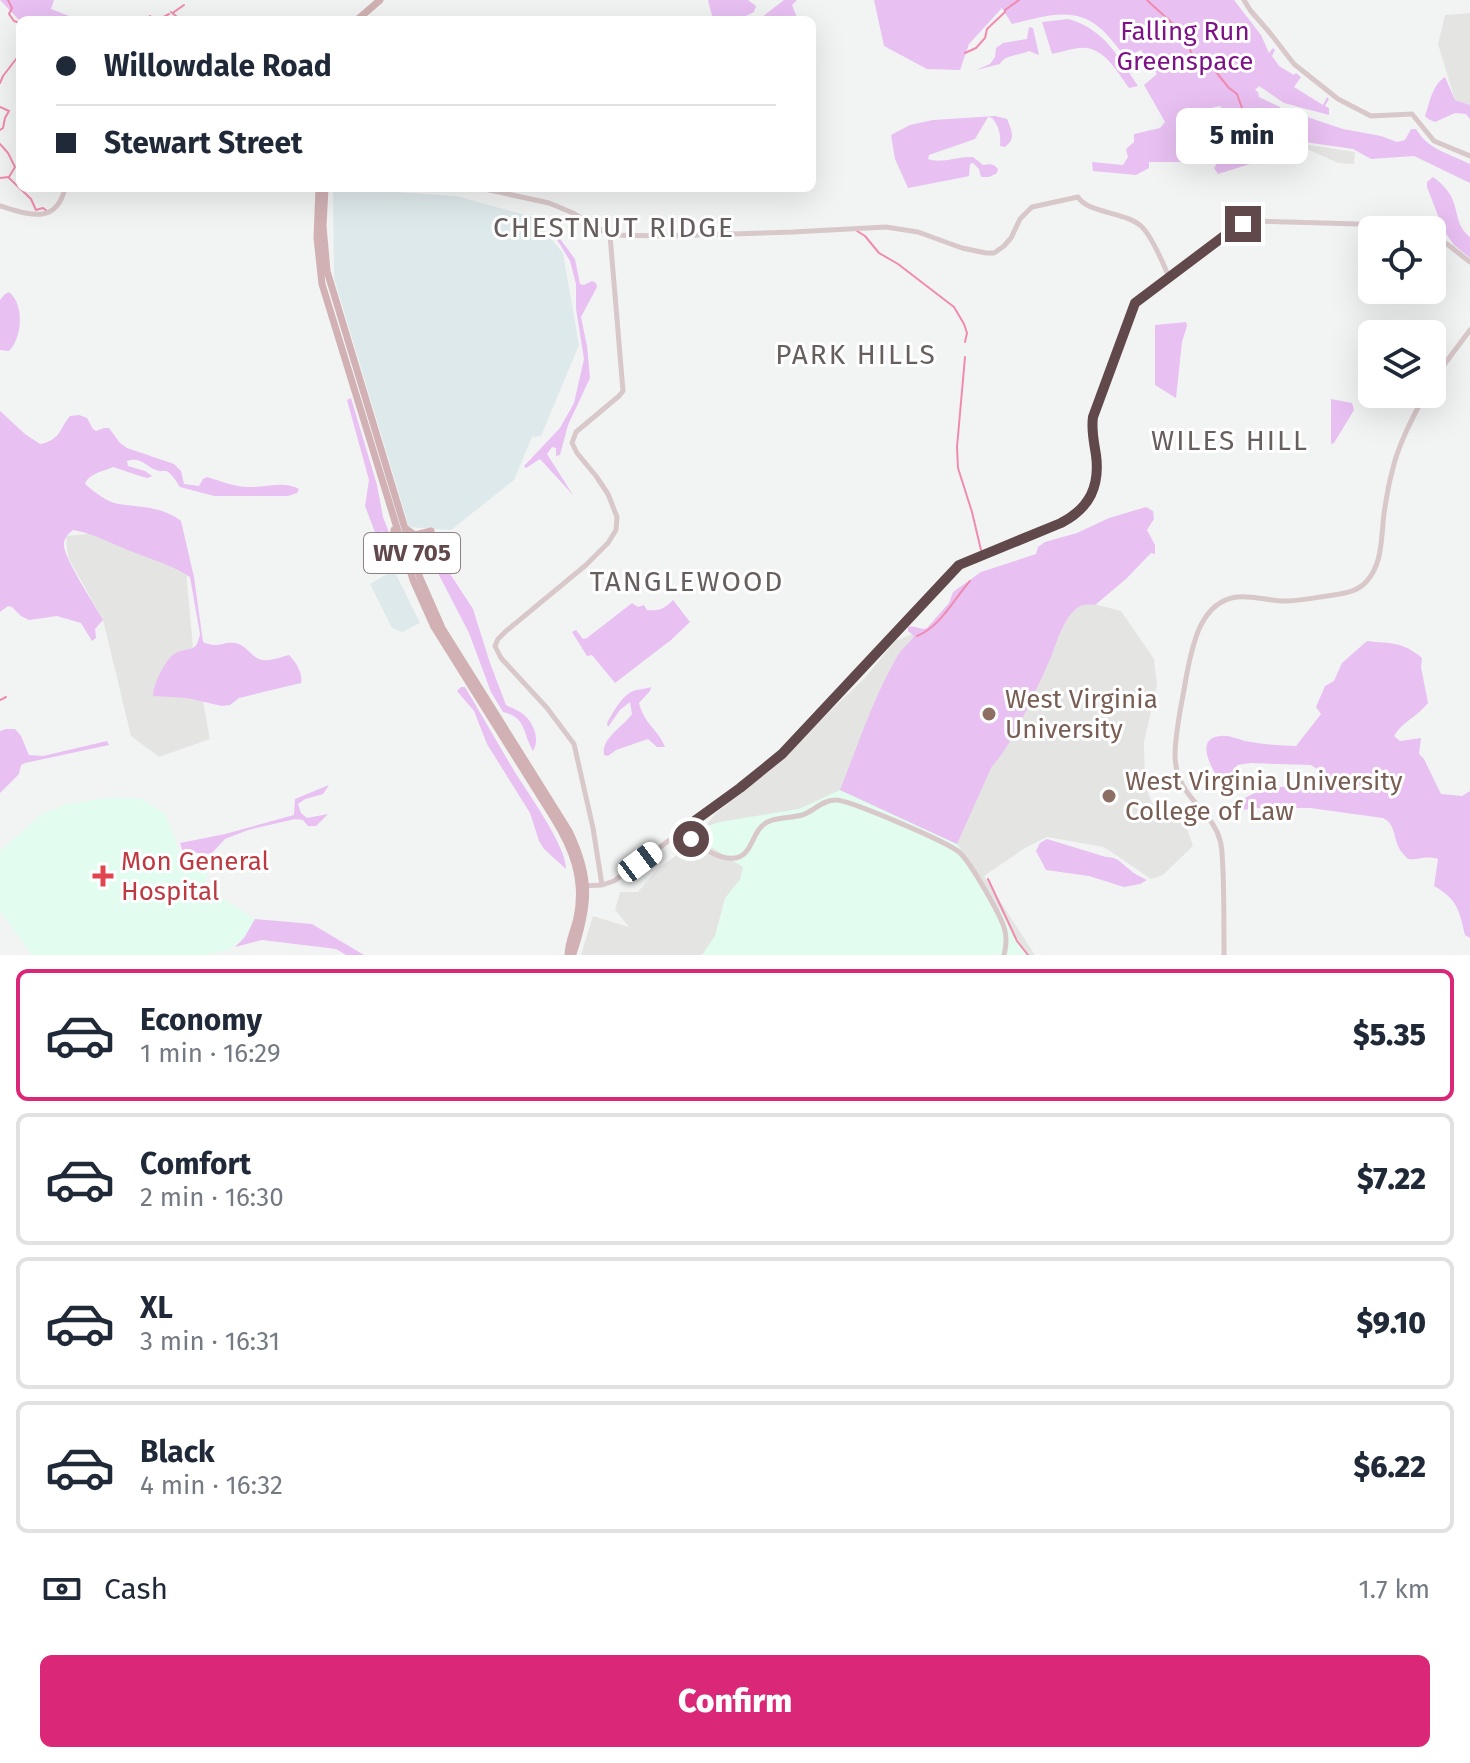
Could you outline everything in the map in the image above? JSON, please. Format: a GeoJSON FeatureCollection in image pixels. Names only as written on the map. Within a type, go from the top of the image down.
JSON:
{"type":"FeatureCollection","features":[{"type":"Feature","properties":{"kind":"main road"},"geometry":{"type":"LineString","coordinates":[[362,16],[380,0]]}},
{"type":"Feature","properties":{"kind":"main road","name":"WV 705"},"geometry":{"type":"LineString","coordinates":[[321,192],[317,238],[322,284],[409,567],[434,627],[565,836],[583,886]]}},
{"type":"Feature","properties":{"kind":"main road","name":"WV 705"},"geometry":{"type":"LineString","coordinates":[[321,192],[327,271],[425,589],[442,628],[569,831],[582,863],[584,921],[573,954],[569,955]]}},
{"type":"Feature","properties":{"kind":"main road"},"geometry":{"type":"LineString","coordinates":[[391,512],[393,539],[374,554],[398,556],[409,567]]}},
{"type":"Feature","properties":{"kind":"main road"},"geometry":{"type":"LineString","coordinates":[[404,527],[415,535],[431,531],[430,536],[418,545],[416,552],[425,589]]}},
{"type":"Feature","properties":{"kind":"street"},"geometry":{"type":"LineString","coordinates":[[1244,0],[1294,64],[1338,99],[1371,116],[1412,114],[1434,141],[1470,156]]}},
{"type":"Feature","properties":{"kind":"street"},"geometry":{"type":"LineString","coordinates":[[0,206],[33,215],[45,214],[60,203],[64,192]]}},
{"type":"Feature","properties":{"kind":"street"},"geometry":{"type":"LineString","coordinates":[[498,192],[549,203],[610,235],[665,236],[886,227],[918,232],[986,253],[994,253],[1004,246],[1020,219],[1032,207],[1078,197],[1082,204],[1141,226],[1169,277]]}},
{"type":"Feature","properties":{"kind":"street"},"geometry":{"type":"LineString","coordinates":[[583,886],[614,881],[773,762],[959,565],[1061,523],[1085,505],[1097,482],[1093,417],[1135,303],[1236,227],[1251,221],[1358,224]]}},
{"type":"Feature","properties":{"kind":"street"},"geometry":{"type":"LineString","coordinates":[[602,885],[583,778],[571,739],[501,658],[495,646],[505,632],[586,565],[616,530],[617,517],[608,494],[572,443],[576,432],[623,391],[610,235]]}},
{"type":"Feature","properties":{"kind":"street"},"geometry":{"type":"LineString","coordinates":[[1446,243],[1470,262]]}},
{"type":"Feature","properties":{"kind":"street"},"geometry":{"type":"LineString","coordinates":[[1160,258],[1170,266],[1183,267]]}},
{"type":"Feature","properties":{"kind":"street"},"geometry":{"type":"LineString","coordinates":[[1446,362],[1470,330]]}},
{"type":"Feature","properties":{"kind":"street"},"geometry":{"type":"LineString","coordinates":[[1224,955],[1220,839],[1180,780],[1175,758],[1176,732],[1193,645],[1209,612],[1237,597],[1299,600],[1344,594],[1362,587],[1368,581],[1379,555],[1392,468],[1418,408]]}},
{"type":"Feature","properties":{"kind":"street"},"geometry":{"type":"LineString","coordinates":[[682,830],[704,848],[720,856],[738,858],[746,852],[758,830],[769,821],[805,814],[830,800],[853,803],[960,852],[1003,922],[1006,937],[1004,955]]}},
{"type":"Feature","properties":{"kind":"shaded area"},"geometry":{"type":"Polygon","coordinates":[[[1470,13],[1470,105],[1455,100],[1438,44],[1445,15],[1470,13]]]}},
{"type":"Feature","properties":{"kind":"shaded area"},"geometry":{"type":"Polygon","coordinates":[[[1303,144],[1355,152],[1354,164],[1338,163],[1305,148],[1303,144]]]}},
{"type":"Feature","properties":{"kind":"shaded area"},"geometry":{"type":"Polygon","coordinates":[[[333,192],[456,196],[533,217],[563,253],[579,345],[541,436],[532,437],[514,480],[451,530],[409,527],[334,278],[333,192]]]}},
{"type":"Feature","properties":{"kind":"shaded area"},"geometry":{"type":"Polygon","coordinates":[[[97,533],[186,571],[193,648],[210,739],[159,757],[131,736],[103,620],[68,557],[66,536],[97,533]]]}},
{"type":"Feature","properties":{"kind":"shaded area"},"geometry":{"type":"Polygon","coordinates":[[[394,570],[420,623],[402,632],[392,628],[370,584],[394,570]]]}},
{"type":"Feature","properties":{"kind":"shaded area","name":"West Virginia University"},"geometry":{"type":"Polygon","coordinates":[[[1090,603],[1121,611],[1154,659],[1157,686],[1144,742],[1145,785],[1152,803],[1175,815],[1188,831],[1193,846],[1163,875],[1151,879],[1104,847],[1047,837],[1025,848],[984,876],[1035,955],[581,955],[593,916],[629,927],[615,910],[620,892],[638,892],[657,869],[691,845],[715,814],[760,778],[865,678],[895,641],[950,619],[1090,603]]]}},
{"type":"Feature","properties":{"kind":"shaded area"},"geometry":{"type":"Polygon","coordinates":[[[840,790],[957,844],[1027,955],[702,955],[715,936],[725,898],[740,880],[743,867],[695,837],[698,830],[719,822],[799,809],[840,790]]]}},
{"type":"Feature","properties":{"kind":"shaded area","name":"Mon General Hospital"},"geometry":{"type":"Polygon","coordinates":[[[114,797],[142,799],[165,814],[174,835],[180,863],[209,866],[204,887],[255,919],[244,938],[230,949],[208,955],[32,955],[0,911],[0,851],[42,814],[68,804],[114,797]]]}},
{"type":"Feature","properties":{"kind":"green space"},"geometry":{"type":"Polygon","coordinates":[[[0,0],[54,0],[51,9],[69,16],[16,16],[0,0]]]}},
{"type":"Feature","properties":{"kind":"green space"},"geometry":{"type":"Polygon","coordinates":[[[708,0],[748,0],[756,6],[754,12],[746,16],[712,16],[708,0]]]}},
{"type":"Feature","properties":{"kind":"green space"},"geometry":{"type":"Polygon","coordinates":[[[784,0],[797,0],[792,5],[796,16],[763,16],[784,0]]]}},
{"type":"Feature","properties":{"kind":"green space","name":"Falling Run Greenspace"},"geometry":{"type":"Polygon","coordinates":[[[874,0],[1234,0],[1261,35],[1269,53],[1273,48],[1275,50],[1272,56],[1279,66],[1301,77],[1294,87],[1323,105],[1327,97],[1329,99],[1325,106],[1329,108],[1329,115],[1284,103],[1259,86],[1255,90],[1259,97],[1280,108],[1343,129],[1397,142],[1405,140],[1411,129],[1416,129],[1426,142],[1470,164],[1470,183],[1414,156],[1371,159],[1353,149],[1298,141],[1267,118],[1259,125],[1275,149],[1260,155],[1253,163],[1218,174],[1214,168],[1218,162],[1234,154],[1254,137],[1252,130],[1239,129],[1234,124],[1236,121],[1220,106],[1211,108],[1205,126],[1200,123],[1195,125],[1194,135],[1208,136],[1208,143],[1192,142],[1186,147],[1189,155],[1186,162],[1149,162],[1149,168],[1136,175],[1093,171],[1092,162],[1123,165],[1128,157],[1126,149],[1134,142],[1134,134],[1160,128],[1165,122],[1144,85],[1157,74],[1141,50],[1126,57],[1100,28],[1079,17],[1046,16],[1012,24],[1002,8],[969,44],[960,70],[927,69],[884,46],[874,0]]]}},
{"type":"Feature","properties":{"kind":"green space"},"geometry":{"type":"Polygon","coordinates":[[[1068,19],[1101,37],[1117,54],[1138,86],[1129,88],[1111,63],[1093,50],[1078,48],[1052,54],[1042,22],[1068,19]]]}},
{"type":"Feature","properties":{"kind":"green space"},"geometry":{"type":"Polygon","coordinates":[[[1029,27],[1033,28],[1039,55],[1029,51],[1009,57],[1000,64],[976,70],[990,64],[996,48],[1003,43],[1027,39],[1029,27]]]}},
{"type":"Feature","properties":{"kind":"green space"},"geometry":{"type":"Polygon","coordinates":[[[1445,77],[1455,100],[1470,105],[1470,119],[1466,114],[1455,113],[1435,122],[1425,116],[1434,89],[1445,77]]]}},
{"type":"Feature","properties":{"kind":"green space"},"geometry":{"type":"Polygon","coordinates":[[[995,116],[1007,119],[1010,127],[1012,138],[1005,147],[1000,146],[998,127],[988,117],[975,139],[929,155],[928,159],[939,161],[973,157],[983,165],[995,166],[997,173],[981,177],[973,163],[970,164],[969,176],[908,188],[895,159],[891,135],[910,125],[933,120],[995,116]]]}},
{"type":"Feature","properties":{"kind":"green space"},"geometry":{"type":"Polygon","coordinates":[[[1433,177],[1451,196],[1460,223],[1470,237],[1470,258],[1446,234],[1446,216],[1438,216],[1427,182],[1433,177]]]}},
{"type":"Feature","properties":{"kind":"green space"},"geometry":{"type":"Polygon","coordinates":[[[555,232],[575,259],[580,284],[592,281],[597,287],[581,317],[590,378],[568,425],[560,455],[556,456],[556,448],[552,447],[547,454],[573,495],[540,459],[526,468],[524,466],[560,428],[574,403],[584,359],[576,309],[576,284],[570,261],[555,232]]]}},
{"type":"Feature","properties":{"kind":"green space"},"geometry":{"type":"Polygon","coordinates":[[[9,292],[18,305],[20,322],[17,338],[9,351],[0,350],[0,300],[9,292]]]}},
{"type":"Feature","properties":{"kind":"green space"},"geometry":{"type":"Polygon","coordinates":[[[1186,322],[1176,398],[1155,385],[1155,325],[1186,322]]]}},
{"type":"Feature","properties":{"kind":"green space"},"geometry":{"type":"Polygon","coordinates":[[[351,398],[390,535],[388,540],[381,531],[381,541],[372,546],[376,535],[365,506],[369,480],[347,400],[351,398]]]}},
{"type":"Feature","properties":{"kind":"green space"},"geometry":{"type":"Polygon","coordinates":[[[1331,399],[1352,403],[1354,410],[1331,444],[1331,399]]]}},
{"type":"Feature","properties":{"kind":"green space"},"geometry":{"type":"Polygon","coordinates":[[[0,411],[40,444],[56,437],[70,416],[87,418],[96,431],[109,428],[127,448],[174,464],[181,471],[184,484],[199,486],[207,477],[241,486],[281,485],[299,489],[288,496],[214,496],[180,487],[168,472],[132,460],[127,461],[128,466],[152,476],[143,477],[113,467],[93,475],[85,484],[110,501],[159,510],[181,521],[194,577],[203,642],[212,645],[239,644],[263,660],[289,655],[301,675],[301,683],[239,698],[230,705],[222,706],[187,698],[153,696],[158,678],[169,659],[197,644],[200,634],[190,577],[98,537],[73,530],[65,539],[64,546],[103,620],[95,629],[96,638],[92,641],[81,623],[57,616],[29,620],[8,606],[0,612],[0,411]]]}},
{"type":"Feature","properties":{"kind":"green space"},"geometry":{"type":"Polygon","coordinates":[[[1146,507],[1153,511],[1154,519],[1147,530],[1155,545],[1155,554],[1151,553],[1095,605],[1079,607],[1068,618],[1024,714],[1008,745],[992,766],[957,844],[840,790],[881,688],[898,655],[914,636],[908,627],[927,628],[949,603],[953,592],[981,572],[1036,554],[1038,547],[1045,542],[1146,507]]]}},
{"type":"Feature","properties":{"kind":"green space"},"geometry":{"type":"Polygon","coordinates":[[[438,533],[441,536],[434,549],[473,609],[506,705],[528,718],[533,727],[536,742],[533,751],[520,722],[503,712],[491,692],[469,633],[425,548],[438,533]]]}},
{"type":"Feature","properties":{"kind":"green space"},"geometry":{"type":"Polygon","coordinates":[[[673,600],[690,622],[615,683],[592,655],[587,656],[572,632],[576,630],[583,639],[587,638],[632,603],[655,610],[673,600]]]}},
{"type":"Feature","properties":{"kind":"green space"},"geometry":{"type":"Polygon","coordinates":[[[1367,641],[1402,646],[1422,658],[1428,703],[1394,736],[1400,741],[1421,738],[1419,754],[1441,794],[1462,796],[1470,791],[1470,938],[1465,935],[1453,901],[1434,886],[1438,859],[1408,859],[1399,848],[1390,824],[1383,818],[1310,808],[1234,809],[1241,801],[1259,791],[1314,782],[1319,777],[1317,769],[1311,765],[1237,765],[1232,787],[1224,786],[1208,758],[1208,743],[1212,738],[1221,736],[1296,746],[1321,714],[1316,707],[1325,686],[1334,681],[1342,663],[1367,641]]]}},
{"type":"Feature","properties":{"kind":"green space"},"geometry":{"type":"Polygon","coordinates":[[[465,687],[545,819],[560,846],[566,869],[539,841],[530,813],[487,744],[474,711],[457,691],[465,687]]]}},
{"type":"Feature","properties":{"kind":"green space"},"geometry":{"type":"Polygon","coordinates":[[[651,687],[639,703],[665,747],[657,747],[648,739],[604,755],[609,738],[632,714],[630,702],[608,727],[607,723],[617,706],[631,692],[651,687]]]}},
{"type":"Feature","properties":{"kind":"green space"},"geometry":{"type":"Polygon","coordinates":[[[15,729],[29,755],[43,756],[107,741],[109,745],[25,763],[21,765],[19,774],[0,793],[0,731],[15,729]]]}},
{"type":"Feature","properties":{"kind":"green space"},"geometry":{"type":"Polygon","coordinates":[[[329,785],[323,794],[298,804],[307,818],[328,814],[316,826],[308,826],[303,820],[295,819],[225,839],[211,854],[183,852],[180,843],[294,815],[295,799],[329,785]]]}},
{"type":"Feature","properties":{"kind":"green space"},"geometry":{"type":"Polygon","coordinates":[[[1047,839],[1116,859],[1147,880],[1124,887],[1089,876],[1046,870],[1036,851],[1040,843],[1047,839]]]}},
{"type":"Feature","properties":{"kind":"green space"},"geometry":{"type":"Polygon","coordinates":[[[255,919],[312,924],[364,955],[346,955],[336,949],[262,940],[235,947],[255,919]]]}},
{"type":"Feature","properties":{"kind":"waterway"},"geometry":{"type":"LineString","coordinates":[[8,0],[12,8],[9,14],[16,22]]}},
{"type":"Feature","properties":{"kind":"waterway"},"geometry":{"type":"LineString","coordinates":[[965,53],[976,48],[985,38],[987,29],[1019,0]]}},
{"type":"Feature","properties":{"kind":"waterway"},"geometry":{"type":"LineString","coordinates":[[1147,0],[1180,31],[1191,53],[1208,62],[1237,94],[1242,108],[1263,121]]}},
{"type":"Feature","properties":{"kind":"waterway"},"geometry":{"type":"LineString","coordinates":[[174,12],[184,5]]}},
{"type":"Feature","properties":{"kind":"waterway"},"geometry":{"type":"LineString","coordinates":[[171,12],[176,16]]}},
{"type":"Feature","properties":{"kind":"waterway"},"geometry":{"type":"LineString","coordinates":[[165,16],[169,14]]}},
{"type":"Feature","properties":{"kind":"waterway"},"geometry":{"type":"LineString","coordinates":[[0,83],[16,59]]}},
{"type":"Feature","properties":{"kind":"waterway"},"geometry":{"type":"LineString","coordinates":[[0,107],[9,111],[0,130]]}},
{"type":"Feature","properties":{"kind":"waterway"},"geometry":{"type":"LineString","coordinates":[[1268,128],[1286,143],[1306,148]]}},
{"type":"Feature","properties":{"kind":"waterway"},"geometry":{"type":"LineString","coordinates":[[0,144],[15,167],[9,177],[0,178]]}},
{"type":"Feature","properties":{"kind":"waterway"},"geometry":{"type":"LineString","coordinates":[[8,177],[16,185]]}},
{"type":"Feature","properties":{"kind":"waterway"},"geometry":{"type":"LineString","coordinates":[[24,192],[36,210],[43,208],[47,211]]}},
{"type":"Feature","properties":{"kind":"waterway"},"geometry":{"type":"LineString","coordinates":[[857,231],[879,253],[954,307],[967,333],[965,342]]}},
{"type":"Feature","properties":{"kind":"waterway"},"geometry":{"type":"LineString","coordinates":[[965,357],[958,468],[981,550]]}},
{"type":"Feature","properties":{"kind":"waterway"},"geometry":{"type":"LineString","coordinates":[[917,636],[940,619],[970,581]]}},
{"type":"Feature","properties":{"kind":"waterway"},"geometry":{"type":"LineString","coordinates":[[0,700],[6,697]]}},
{"type":"Feature","properties":{"kind":"waterway"},"geometry":{"type":"LineString","coordinates":[[988,879],[1017,941],[1028,955]]}},
{"type":"Feature","properties":{"kind":"place","name":"West Virginia University"},"geometry":{"type":"Point","coordinates":[989,714]}},
{"type":"Feature","properties":{"kind":"place","name":"West Virginia University College of Law"},"geometry":{"type":"Point","coordinates":[1109,796]}},
{"type":"Feature","properties":{"kind":"place","name":"Mon General Hospital"},"geometry":{"type":"Point","coordinates":[103,876]}},
{"type":"Feature","properties":{"kind":"district","name":"CHESTNUT RIDGE"},"geometry":{"type":"Point","coordinates":[614,227]}},
{"type":"Feature","properties":{"kind":"district","name":"PARK HILLS"},"geometry":{"type":"Point","coordinates":[856,354]}},
{"type":"Feature","properties":{"kind":"district","name":"WILES HILL"},"geometry":{"type":"Point","coordinates":[1230,440]}},
{"type":"Feature","properties":{"kind":"district","name":"TANGLEWOOD"},"geometry":{"type":"Point","coordinates":[687,581]}},
{"type":"Feature","properties":{"kind":"route"},"geometry":{"type":"LineString","coordinates":[[691,839],[682,830],[782,754],[959,565],[1061,523],[1081,510],[1097,482],[1093,417],[1135,303],[1243,224]]}}]}
